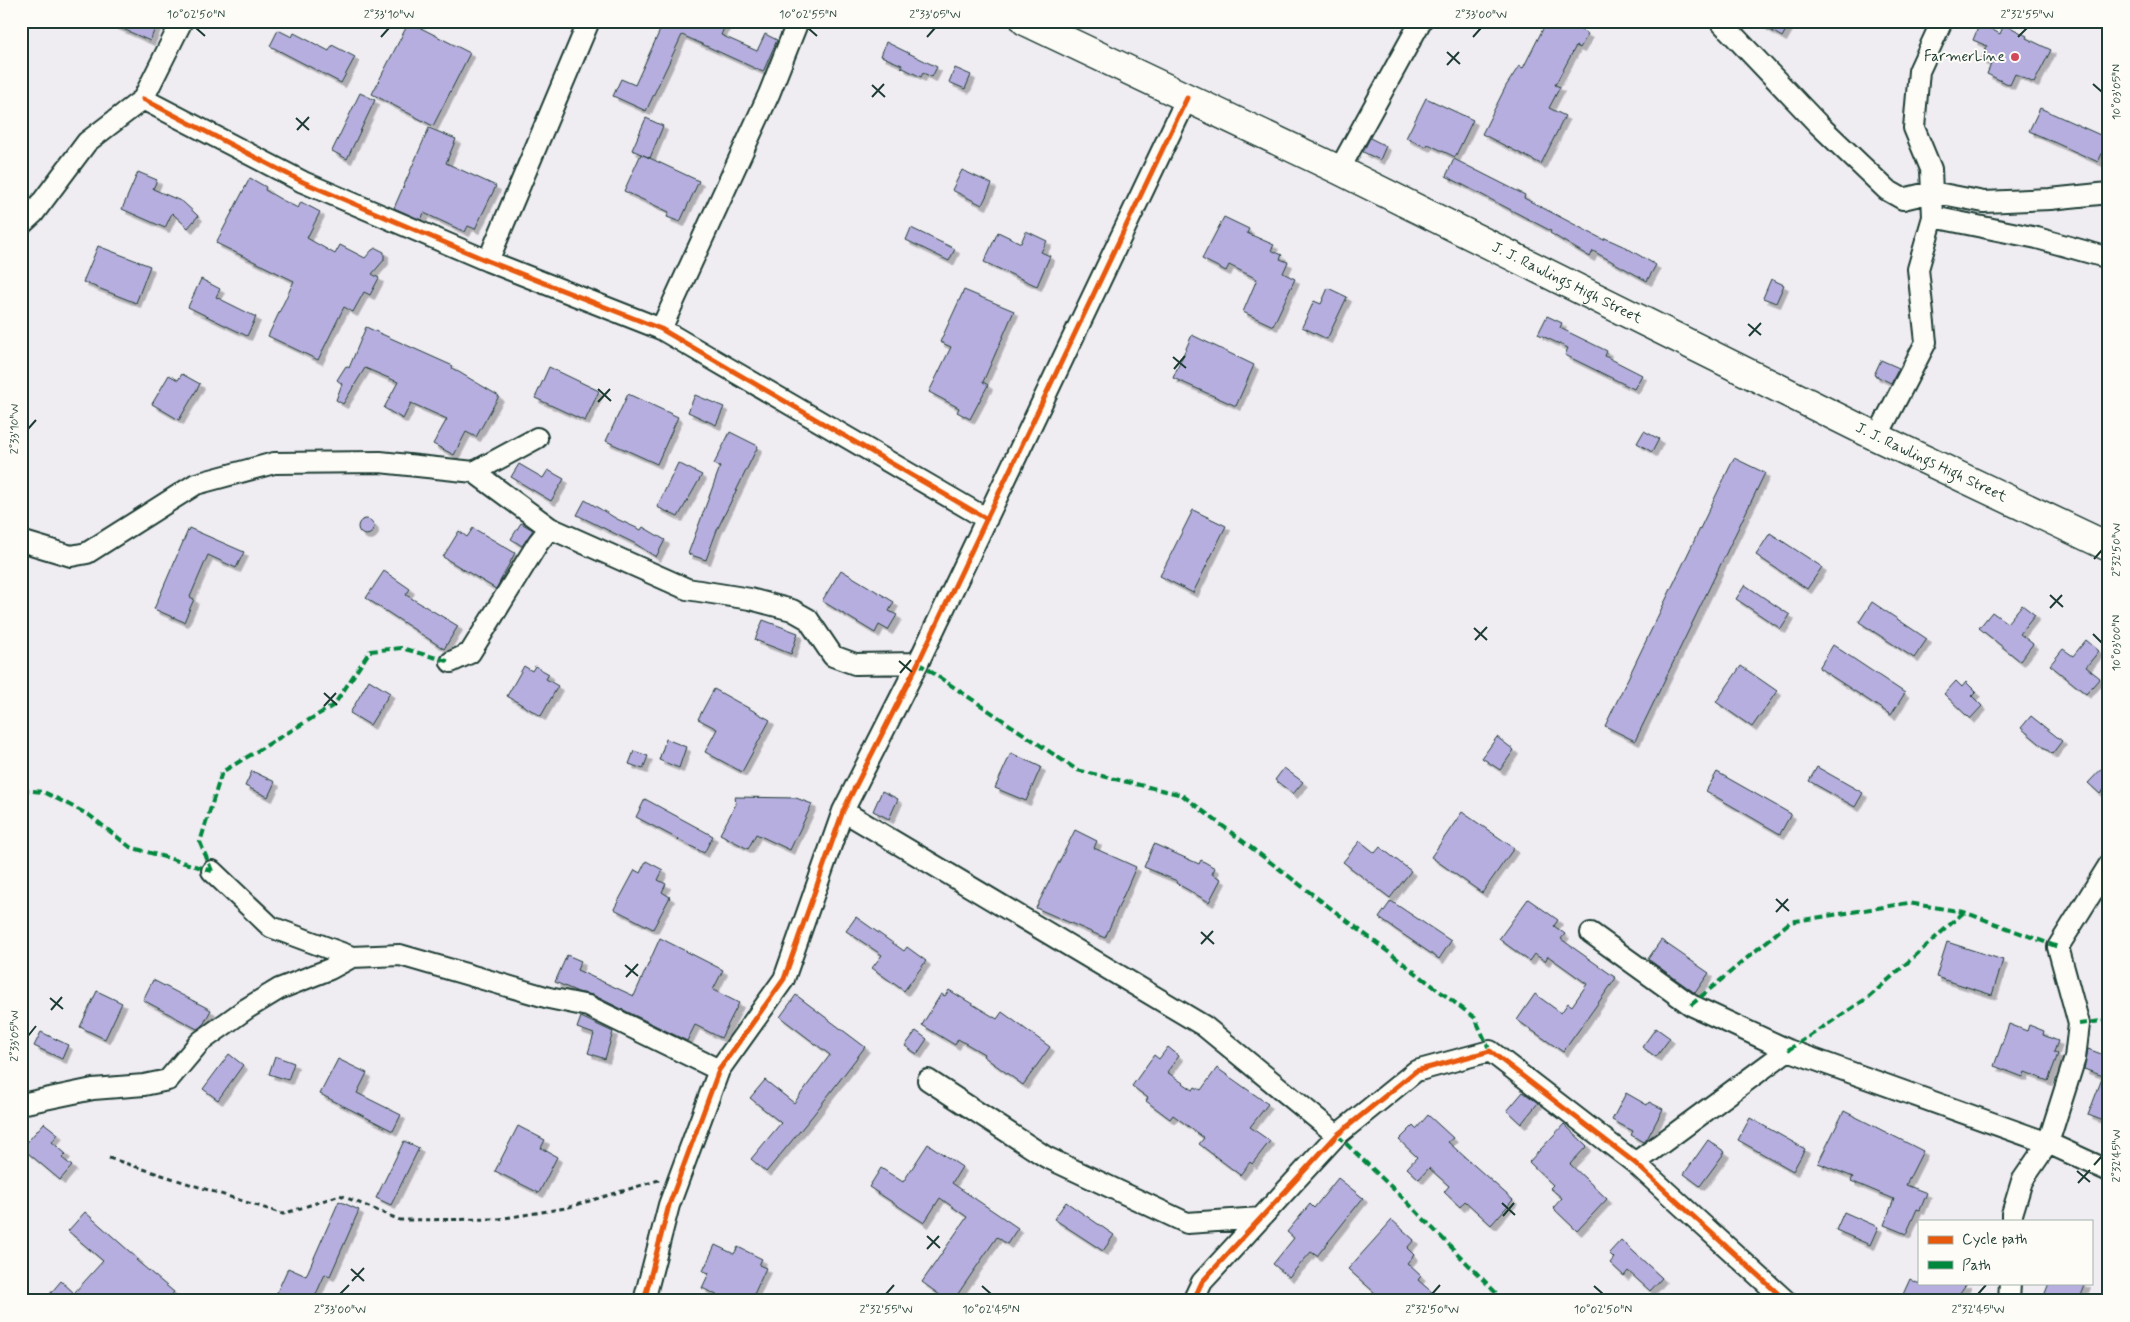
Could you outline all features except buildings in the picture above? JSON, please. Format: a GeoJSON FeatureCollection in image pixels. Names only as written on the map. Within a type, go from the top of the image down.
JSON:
{"type":"FeatureCollection","features":[{"type":"Feature","properties":{"kind":"main road","name":"J. J. Rawlings High Street"},"geometry":{"type":"LineString","coordinates":[[1025,21],[1339,170],[1878,437],[2109,547]]}},
{"type":"Feature","properties":{"kind":"street"},"geometry":{"type":"LineString","coordinates":[[21,225],[33,214],[87,142],[143,99],[182,21]]}},
{"type":"Feature","properties":{"kind":"street"},"geometry":{"type":"LineString","coordinates":[[488,261],[589,21]]}},
{"type":"Feature","properties":{"kind":"street"},"geometry":{"type":"LineString","coordinates":[[661,329],[769,94],[798,21]]}},
{"type":"Feature","properties":{"kind":"street"},"geometry":{"type":"LineString","coordinates":[[1339,170],[1421,21]]}},
{"type":"Feature","properties":{"kind":"street"},"geometry":{"type":"LineString","coordinates":[[1720,21],[1819,125],[1887,190],[1903,199],[1932,192],[1984,202],[2050,199],[2109,193]]}},
{"type":"Feature","properties":{"kind":"street"},"geometry":{"type":"LineString","coordinates":[[1878,437],[1926,342],[1918,269],[1930,233],[1932,217],[1931,169],[1914,128],[1919,71],[1942,21]]}},
{"type":"Feature","properties":{"kind":"street"},"geometry":{"type":"LineString","coordinates":[[644,1301],[669,1205],[719,1070],[784,979],[843,811],[918,663],[1186,98]]}},
{"type":"Feature","properties":{"kind":"street"},"geometry":{"type":"LineString","coordinates":[[143,99],[302,182],[488,261],[661,329],[987,519]]}},
{"type":"Feature","properties":{"kind":"street"},"geometry":{"type":"LineString","coordinates":[[1932,217],[2037,238],[2109,258]]}},
{"type":"Feature","properties":{"kind":"street"},"geometry":{"type":"LineString","coordinates":[[474,472],[537,438]]}},
{"type":"Feature","properties":{"kind":"street"},"geometry":{"type":"LineString","coordinates":[[21,541],[72,556],[87,552],[196,484],[274,463],[380,462],[474,472],[550,528],[687,589],[750,599],[792,610],[808,619],[833,656],[855,664],[918,663]]}},
{"type":"Feature","properties":{"kind":"street"},"geometry":{"type":"LineString","coordinates":[[451,662],[470,653],[538,543],[550,528]]}},
{"type":"Feature","properties":{"kind":"street"},"geometry":{"type":"LineString","coordinates":[[843,811],[1204,1026],[1337,1135]]}},
{"type":"Feature","properties":{"kind":"street"},"geometry":{"type":"LineString","coordinates":[[2012,1220],[2022,1181],[2048,1143],[2075,1058],[2079,1024],[2058,947],[2109,865]]}},
{"type":"Feature","properties":{"kind":"street"},"geometry":{"type":"LineString","coordinates":[[212,871],[271,927],[352,957],[400,955],[549,998],[588,1006],[719,1070]]}},
{"type":"Feature","properties":{"kind":"street"},"geometry":{"type":"LineString","coordinates":[[1591,933],[1691,1005],[1788,1050],[2048,1143],[2109,1171]]}},
{"type":"Feature","properties":{"kind":"street"},"geometry":{"type":"LineString","coordinates":[[21,1104],[94,1089],[144,1085],[168,1080],[200,1042],[246,1009],[279,989],[330,969],[352,957]]}},
{"type":"Feature","properties":{"kind":"street"},"geometry":{"type":"LineString","coordinates":[[1193,1301],[1202,1282],[1337,1135],[1416,1071],[1490,1050],[1635,1163],[1786,1301]]}},
{"type":"Feature","properties":{"kind":"street"},"geometry":{"type":"LineString","coordinates":[[1635,1163],[1788,1050]]}},
{"type":"Feature","properties":{"kind":"street"},"geometry":{"type":"LineString","coordinates":[[928,1080],[1046,1157],[1188,1223],[1260,1218]]}},
{"type":"Feature","properties":{"kind":"street"},"geometry":{"type":"LineString","coordinates":[[2009,1301],[2010,1284]]}},
{"type":"Feature","properties":{"kind":"path"},"geometry":{"type":"LineString","coordinates":[[109,1158],[283,1214],[340,1195],[400,1220],[499,1220],[566,1208],[670,1177],[682,1170]]}},
{"type":"Feature","properties":{"kind":"marked path"},"geometry":{"type":"LineString","coordinates":[[212,871],[200,842],[222,772],[334,705],[370,651],[401,648],[451,662]]}},
{"type":"Feature","properties":{"kind":"marked path"},"geometry":{"type":"LineString","coordinates":[[918,663],[1077,770],[1182,795],[1475,1018],[1490,1051]]}},
{"type":"Feature","properties":{"kind":"marked path"},"geometry":{"type":"LineString","coordinates":[[21,790],[44,792],[89,815],[130,847],[212,871]]}},
{"type":"Feature","properties":{"kind":"marked path"},"geometry":{"type":"LineString","coordinates":[[1691,1005],[1790,922],[1908,903],[1964,912],[2058,947]]}},
{"type":"Feature","properties":{"kind":"marked path"},"geometry":{"type":"LineString","coordinates":[[1788,1050],[1869,997],[1964,912]]}},
{"type":"Feature","properties":{"kind":"marked path"},"geometry":{"type":"LineString","coordinates":[[2079,1024],[2109,1020]]}},
{"type":"Feature","properties":{"kind":"marked path"},"geometry":{"type":"LineString","coordinates":[[1337,1135],[1407,1202],[1504,1301]]}},
{"type":"Feature","properties":{"kind":"cycle path"},"geometry":{"type":"LineString","coordinates":[[644,1301],[669,1205],[719,1070],[784,979],[843,811],[918,663],[1187,98]]}},
{"type":"Feature","properties":{"kind":"cycle path"},"geometry":{"type":"LineString","coordinates":[[143,99],[303,182],[488,261],[661,329],[987,519]]}},
{"type":"Feature","properties":{"kind":"cycle path"},"geometry":{"type":"LineString","coordinates":[[1193,1301],[1202,1282],[1337,1135],[1416,1071],[1490,1051],[1635,1163],[1786,1301]]}},
{"type":"Feature","properties":{"kind":"place","name":"FarmerLine"},"geometry":{"type":"Point","coordinates":[2015,57]}}]}
